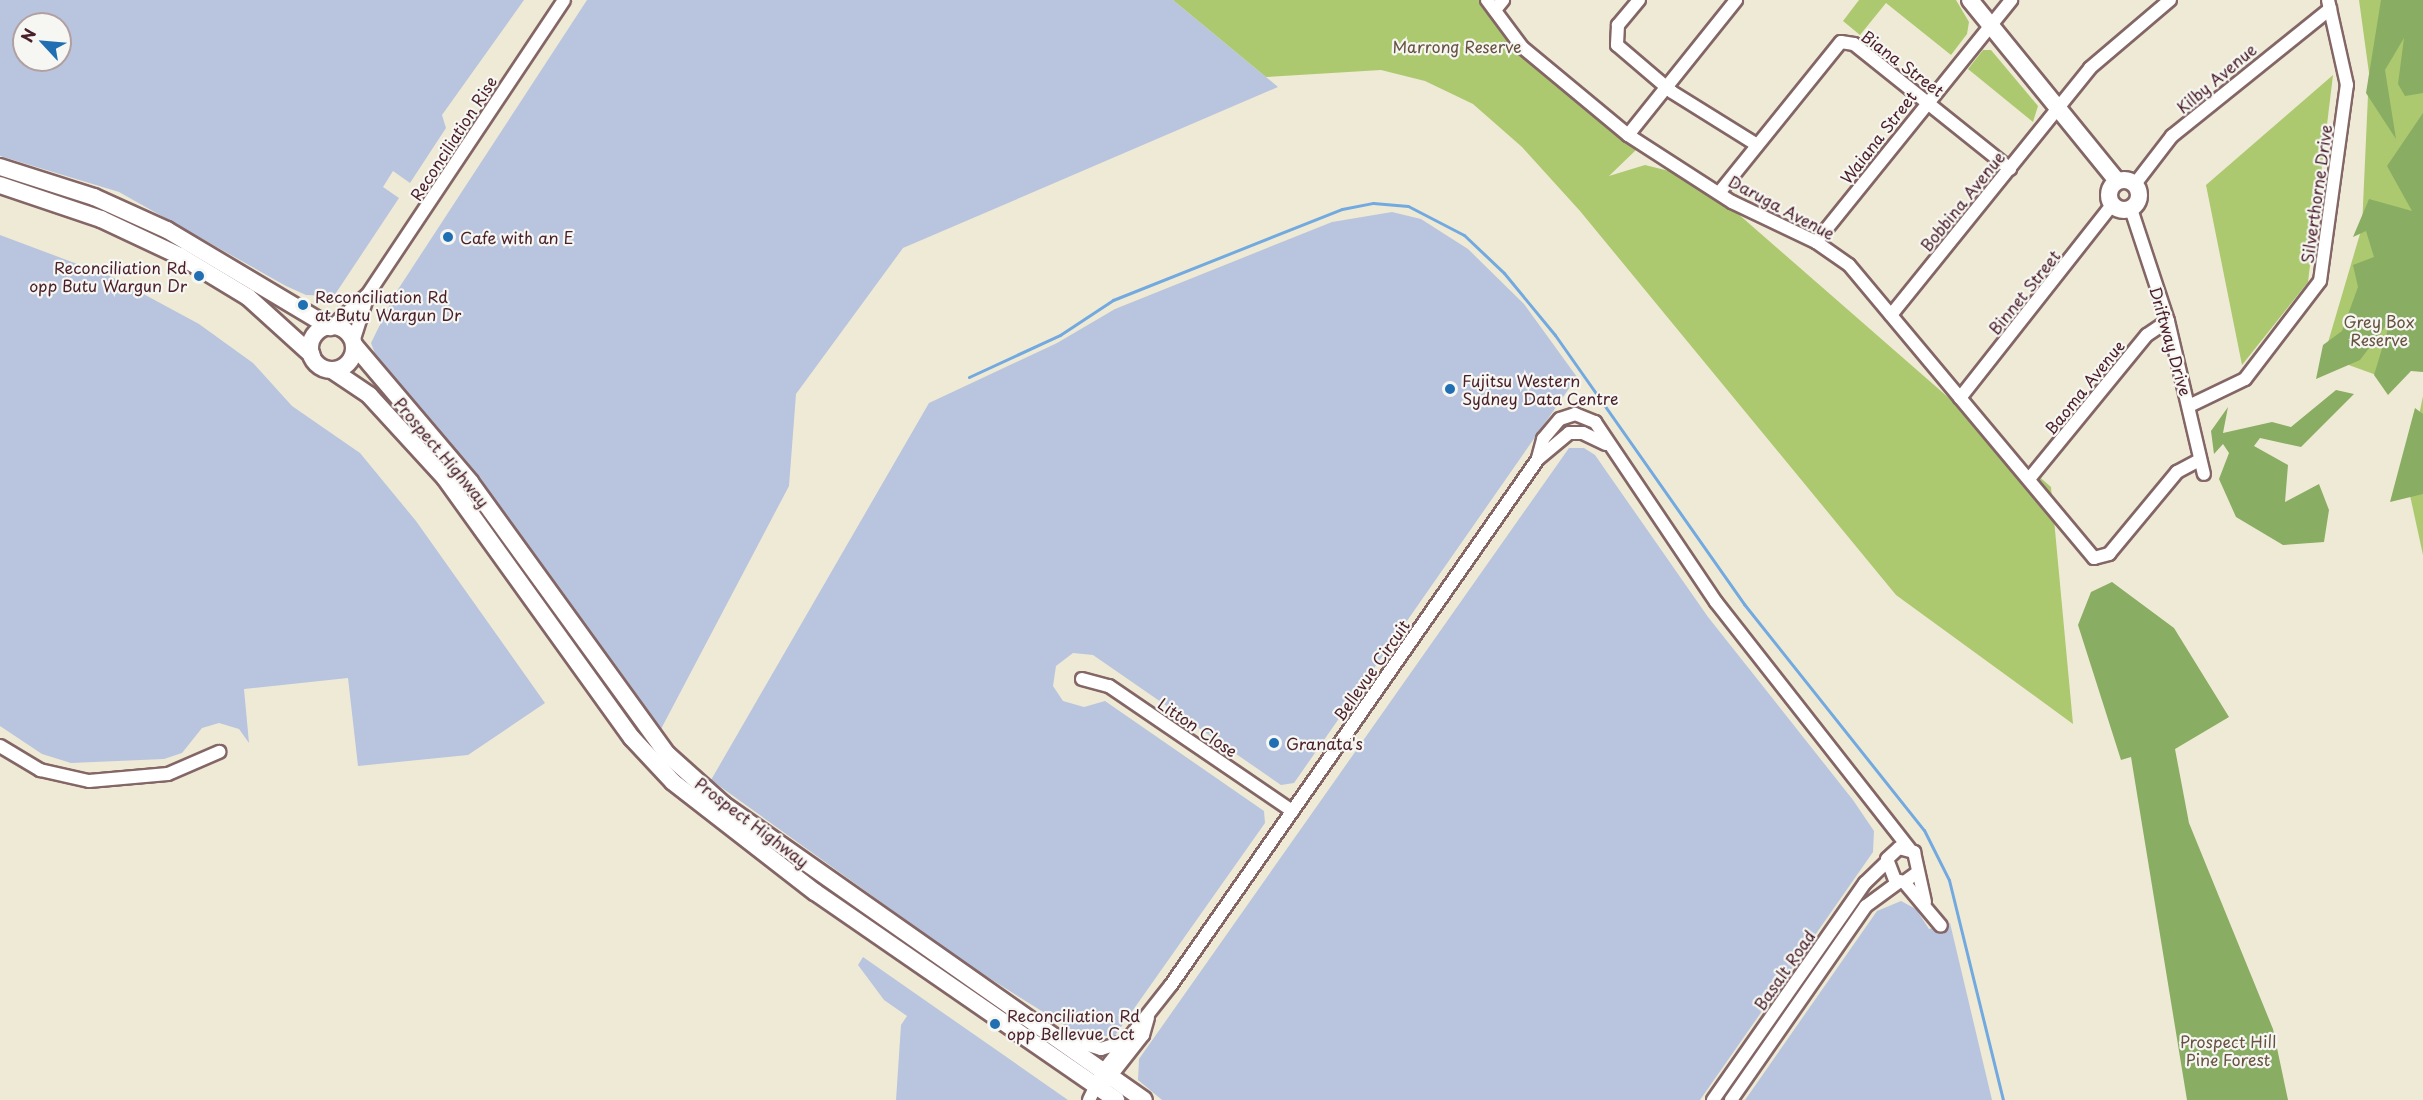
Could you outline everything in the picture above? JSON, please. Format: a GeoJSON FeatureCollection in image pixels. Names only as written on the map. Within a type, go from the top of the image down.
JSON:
{"type":"FeatureCollection","features":[{"type":"Feature","properties":{"kind":"main road"},"geometry":{"type":"LineString","coordinates":[[1970,0],[2116,182],[2135,184],[2139,198],[2130,209],[2112,205],[2109,190],[2116,182]]}},
{"type":"Feature","properties":{"kind":"main road"},"geometry":{"type":"LineString","coordinates":[[0,166],[94,197],[167,230],[331,326],[345,331],[353,343],[350,362],[332,370],[320,367],[312,355],[255,302],[180,256],[93,215],[0,185]]}},
{"type":"Feature","properties":{"kind":"main road"},"geometry":{"type":"LineString","coordinates":[[312,355],[312,339],[331,326]]}},
{"type":"Feature","properties":{"kind":"main road","name":"Prospect Highway"},"geometry":{"type":"LineString","coordinates":[[353,343],[470,482],[667,754],[724,805],[1144,1100]]}},
{"type":"Feature","properties":{"kind":"main road","name":"Prospect Highway"},"geometry":{"type":"LineString","coordinates":[[332,370],[369,395],[445,478],[632,738],[673,783],[796,878],[1093,1094],[1116,1100]]}},
{"type":"Feature","properties":{"kind":"street","name":"Reconciliation Rise"},"geometry":{"type":"LineString","coordinates":[[331,326],[368,294],[564,0]]}},
{"type":"Feature","properties":{"kind":"street"},"geometry":{"type":"LineString","coordinates":[[1639,0],[1614,38],[1663,84],[1757,145]]}},
{"type":"Feature","properties":{"kind":"street"},"geometry":{"type":"LineString","coordinates":[[1625,132],[1726,0]]}},
{"type":"Feature","properties":{"kind":"street"},"geometry":{"type":"LineString","coordinates":[[1663,84],[1736,0]]}},
{"type":"Feature","properties":{"kind":"street","name":"Waiana Street"},"geometry":{"type":"LineString","coordinates":[[1815,242],[2011,0]]}},
{"type":"Feature","properties":{"kind":"street","name":"Bobbina Avenue"},"geometry":{"type":"LineString","coordinates":[[1891,315],[2101,57],[2170,0]]}},
{"type":"Feature","properties":{"kind":"street","name":"Daruga Avenue"},"geometry":{"type":"LineString","coordinates":[[1495,3],[1528,52],[1625,132],[1719,193],[1815,242],[1849,265],[1960,399],[2099,559],[2177,472],[2200,460]]}},
{"type":"Feature","properties":{"kind":"street","name":"Kilby Avenue"},"geometry":{"type":"LineString","coordinates":[[2135,184],[2172,136],[2329,4]]}},
{"type":"Feature","properties":{"kind":"street","name":"Silverthorne Drive"},"geometry":{"type":"LineString","coordinates":[[2189,406],[2245,379],[2320,281],[2347,85],[2329,4]]}},
{"type":"Feature","properties":{"kind":"street","name":"Biana Street"},"geometry":{"type":"LineString","coordinates":[[1719,193],[1841,42],[1854,44],[2010,169]]}},
{"type":"Feature","properties":{"kind":"street","name":"Binnet Street"},"geometry":{"type":"LineString","coordinates":[[1960,399],[2112,205]]}},
{"type":"Feature","properties":{"kind":"street","name":"Driftway Drive"},"geometry":{"type":"LineString","coordinates":[[2130,209],[2168,321],[2204,474]]}},
{"type":"Feature","properties":{"kind":"street","name":"Reconciliation Rise"},"geometry":{"type":"LineString","coordinates":[[353,343],[368,294]]}},
{"type":"Feature","properties":{"kind":"street","name":"Baoma Avenue"},"geometry":{"type":"LineString","coordinates":[[2029,479],[2147,336],[2168,321]]}},
{"type":"Feature","properties":{"kind":"street","name":"Bellevue Circuit"},"geometry":{"type":"LineString","coordinates":[[1108,1074],[1127,1039],[1149,1017],[1538,459],[1550,428],[1567,416],[1589,417],[1716,602],[1860,783],[1888,828],[1910,849]]}},
{"type":"Feature","properties":{"kind":"street","name":"Bellevue Circuit"},"geometry":{"type":"LineString","coordinates":[[1538,459],[1569,433],[1583,433],[1606,444]]}},
{"type":"Feature","properties":{"kind":"street","name":"Litton Close"},"geometry":{"type":"LineString","coordinates":[[1082,679],[1109,686],[1292,812]]}},
{"type":"Feature","properties":{"kind":"street"},"geometry":{"type":"LineString","coordinates":[[0,746],[40,770],[88,781],[168,774],[219,752]]}},
{"type":"Feature","properties":{"kind":"street"},"geometry":{"type":"LineString","coordinates":[[1888,828],[1888,873],[1925,902],[1941,926]]}},
{"type":"Feature","properties":{"kind":"street"},"geometry":{"type":"LineString","coordinates":[[1887,861],[1899,848],[1910,849],[1918,856],[1918,872],[1925,902]]}},
{"type":"Feature","properties":{"kind":"street","name":"Basalt Road"},"geometry":{"type":"LineString","coordinates":[[1713,1100],[1864,883],[1887,861]]}},
{"type":"Feature","properties":{"kind":"street"},"geometry":{"type":"LineString","coordinates":[[1902,882],[1918,872]]}},
{"type":"Feature","properties":{"kind":"street","name":"Basalt Road"},"geometry":{"type":"LineString","coordinates":[[1731,1100],[1866,906],[1902,882]]}},
{"type":"Feature","properties":{"kind":"street","name":"Bellevue Circuit"},"geometry":{"type":"LineString","coordinates":[[1093,1094],[1143,1035],[1149,1017]]}},
{"type":"Feature","properties":{"kind":"street"},"geometry":{"type":"LineString","coordinates":[[1047,1032],[1101,1049],[1127,1039]]}},
{"type":"Feature","properties":{"kind":"shaded area"},"geometry":{"type":"Polygon","coordinates":[[[0,0],[524,0],[442,115],[446,128],[410,183],[393,171],[383,187],[399,198],[334,296],[306,295],[286,286],[119,192],[0,156],[0,0]]]}},
{"type":"Feature","properties":{"kind":"shaded area"},"geometry":{"type":"Polygon","coordinates":[[[587,0],[1173,0],[1278,87],[903,248],[796,394],[789,486],[661,729],[483,483],[377,359],[371,343],[395,294],[587,0]]]}},
{"type":"Feature","properties":{"kind":"shaded area"},"geometry":{"type":"Polygon","coordinates":[[[1392,212],[1421,219],[1468,249],[1524,304],[1577,377],[1294,783],[1281,785],[1093,655],[1073,653],[1056,666],[1053,686],[1063,701],[1084,707],[1105,701],[1264,811],[1265,823],[1114,1037],[1075,1032],[970,966],[711,780],[929,403],[1057,343],[1115,309],[1332,222],[1392,212]]]}},
{"type":"Feature","properties":{"kind":"shaded area"},"geometry":{"type":"Polygon","coordinates":[[[0,235],[112,277],[199,324],[253,363],[292,406],[360,453],[416,521],[545,703],[468,755],[358,766],[348,678],[244,689],[249,743],[239,729],[219,723],[202,728],[182,753],[164,759],[71,763],[42,754],[0,726],[0,235]]]}},
{"type":"Feature","properties":{"kind":"shaded area"},"geometry":{"type":"Polygon","coordinates":[[[1569,448],[1584,448],[1595,455],[1708,617],[1853,800],[1874,831],[1873,852],[1700,1100],[1162,1100],[1138,1080],[1139,1059],[1569,448]]]}},
{"type":"Feature","properties":{"kind":"shaded area"},"geometry":{"type":"Polygon","coordinates":[[[1901,901],[1916,909],[1929,929],[1950,923],[1992,1100],[1745,1100],[1877,911],[1901,901]]]}},
{"type":"Feature","properties":{"kind":"shaded area"},"geometry":{"type":"Polygon","coordinates":[[[863,957],[1068,1100],[896,1100],[901,1025],[907,1016],[884,1000],[858,965],[863,957]]]}},
{"type":"Feature","properties":{"kind":"green space","name":"Marrong Reserve"},"geometry":{"type":"Polygon","coordinates":[[[1173,0],[1479,0],[1532,65],[1637,149],[1609,176],[1645,165],[1697,178],[2051,487],[2073,724],[1896,595],[1580,211],[1522,147],[1473,104],[1425,81],[1381,70],[1266,77],[1173,0]]]}},
{"type":"Feature","properties":{"kind":"green space"},"geometry":{"type":"Polygon","coordinates":[[[1859,0],[1956,0],[1969,22],[1967,34],[1951,55],[1886,3],[1860,35],[1843,21],[1859,0]]]}},
{"type":"Feature","properties":{"kind":"green space","name":"Grey Box Reserve"},"geometry":{"type":"Polygon","coordinates":[[[2359,0],[2423,0],[2423,366],[2379,376],[2324,356],[2362,227],[2369,73],[2359,0]]]}},
{"type":"Feature","properties":{"kind":"green space"},"geometry":{"type":"Polygon","coordinates":[[[2381,0],[2423,0],[2423,93],[2405,96],[2398,84],[2404,38],[2385,70],[2396,139],[2366,93],[2381,0]]]}},
{"type":"Feature","properties":{"kind":"green space"},"geometry":{"type":"Polygon","coordinates":[[[1983,50],[1991,50],[2038,106],[2033,122],[1968,69],[1983,50]]]}},
{"type":"Feature","properties":{"kind":"green space"},"geometry":{"type":"Polygon","coordinates":[[[2333,75],[2308,282],[2242,365],[2206,185],[2333,75]]]}},
{"type":"Feature","properties":{"kind":"green space"},"geometry":{"type":"Polygon","coordinates":[[[2423,113],[2423,372],[2411,371],[2388,395],[2374,375],[2391,319],[2360,360],[2316,379],[2323,345],[2342,331],[2358,287],[2353,265],[2374,257],[2366,231],[2353,237],[2369,199],[2412,211],[2387,166],[2423,113]]]}},
{"type":"Feature","properties":{"kind":"green space"},"geometry":{"type":"Polygon","coordinates":[[[2336,390],[2354,394],[2301,447],[2260,438],[2254,446],[2288,465],[2285,502],[2319,484],[2329,510],[2324,542],[2283,545],[2236,517],[2219,479],[2229,453],[2223,444],[2214,454],[2211,431],[2228,407],[2223,433],[2272,422],[2291,427],[2336,390]]]}},
{"type":"Feature","properties":{"kind":"green space"},"geometry":{"type":"Polygon","coordinates":[[[2423,396],[2423,555],[2406,477],[2423,396]]]}},
{"type":"Feature","properties":{"kind":"green space"},"geometry":{"type":"Polygon","coordinates":[[[2415,408],[2423,414],[2423,494],[2390,502],[2415,408]]]}},
{"type":"Feature","properties":{"kind":"green space","name":"Prospect Hill Pine Forest"},"geometry":{"type":"Polygon","coordinates":[[[2112,582],[2174,628],[2229,717],[2175,749],[2189,823],[2273,1029],[2288,1100],[2187,1100],[2131,757],[2121,760],[2078,625],[2091,592],[2112,582]]]}},
{"type":"Feature","properties":{"kind":"waterway"},"geometry":{"type":"LineString","coordinates":[[969,377],[1060,335],[1113,300],[1342,209],[1373,203],[1408,206],[1464,235],[1504,273],[1555,335],[1744,604],[1924,830],[1949,880],[2003,1100]]}},
{"type":"Feature","properties":{"kind":"place","name":"Cafe with an E"},"geometry":{"type":"Point","coordinates":[448,237]}},
{"type":"Feature","properties":{"kind":"place","name":"Reconciliation Rd opp Butu Wargun Dr"},"geometry":{"type":"Point","coordinates":[199,276]}},
{"type":"Feature","properties":{"kind":"place","name":"Reconciliation Rd at Butu Wargun Dr"},"geometry":{"type":"Point","coordinates":[303,305]}},
{"type":"Feature","properties":{"kind":"place","name":"Fujitsu Western Sydney Data Centre"},"geometry":{"type":"Point","coordinates":[1450,389]}},
{"type":"Feature","properties":{"kind":"place","name":"Granata's"},"geometry":{"type":"Point","coordinates":[1274,743]}},
{"type":"Feature","properties":{"kind":"place","name":"Reconciliation Rd opp Bellevue Cct"},"geometry":{"type":"Point","coordinates":[995,1024]}}]}
